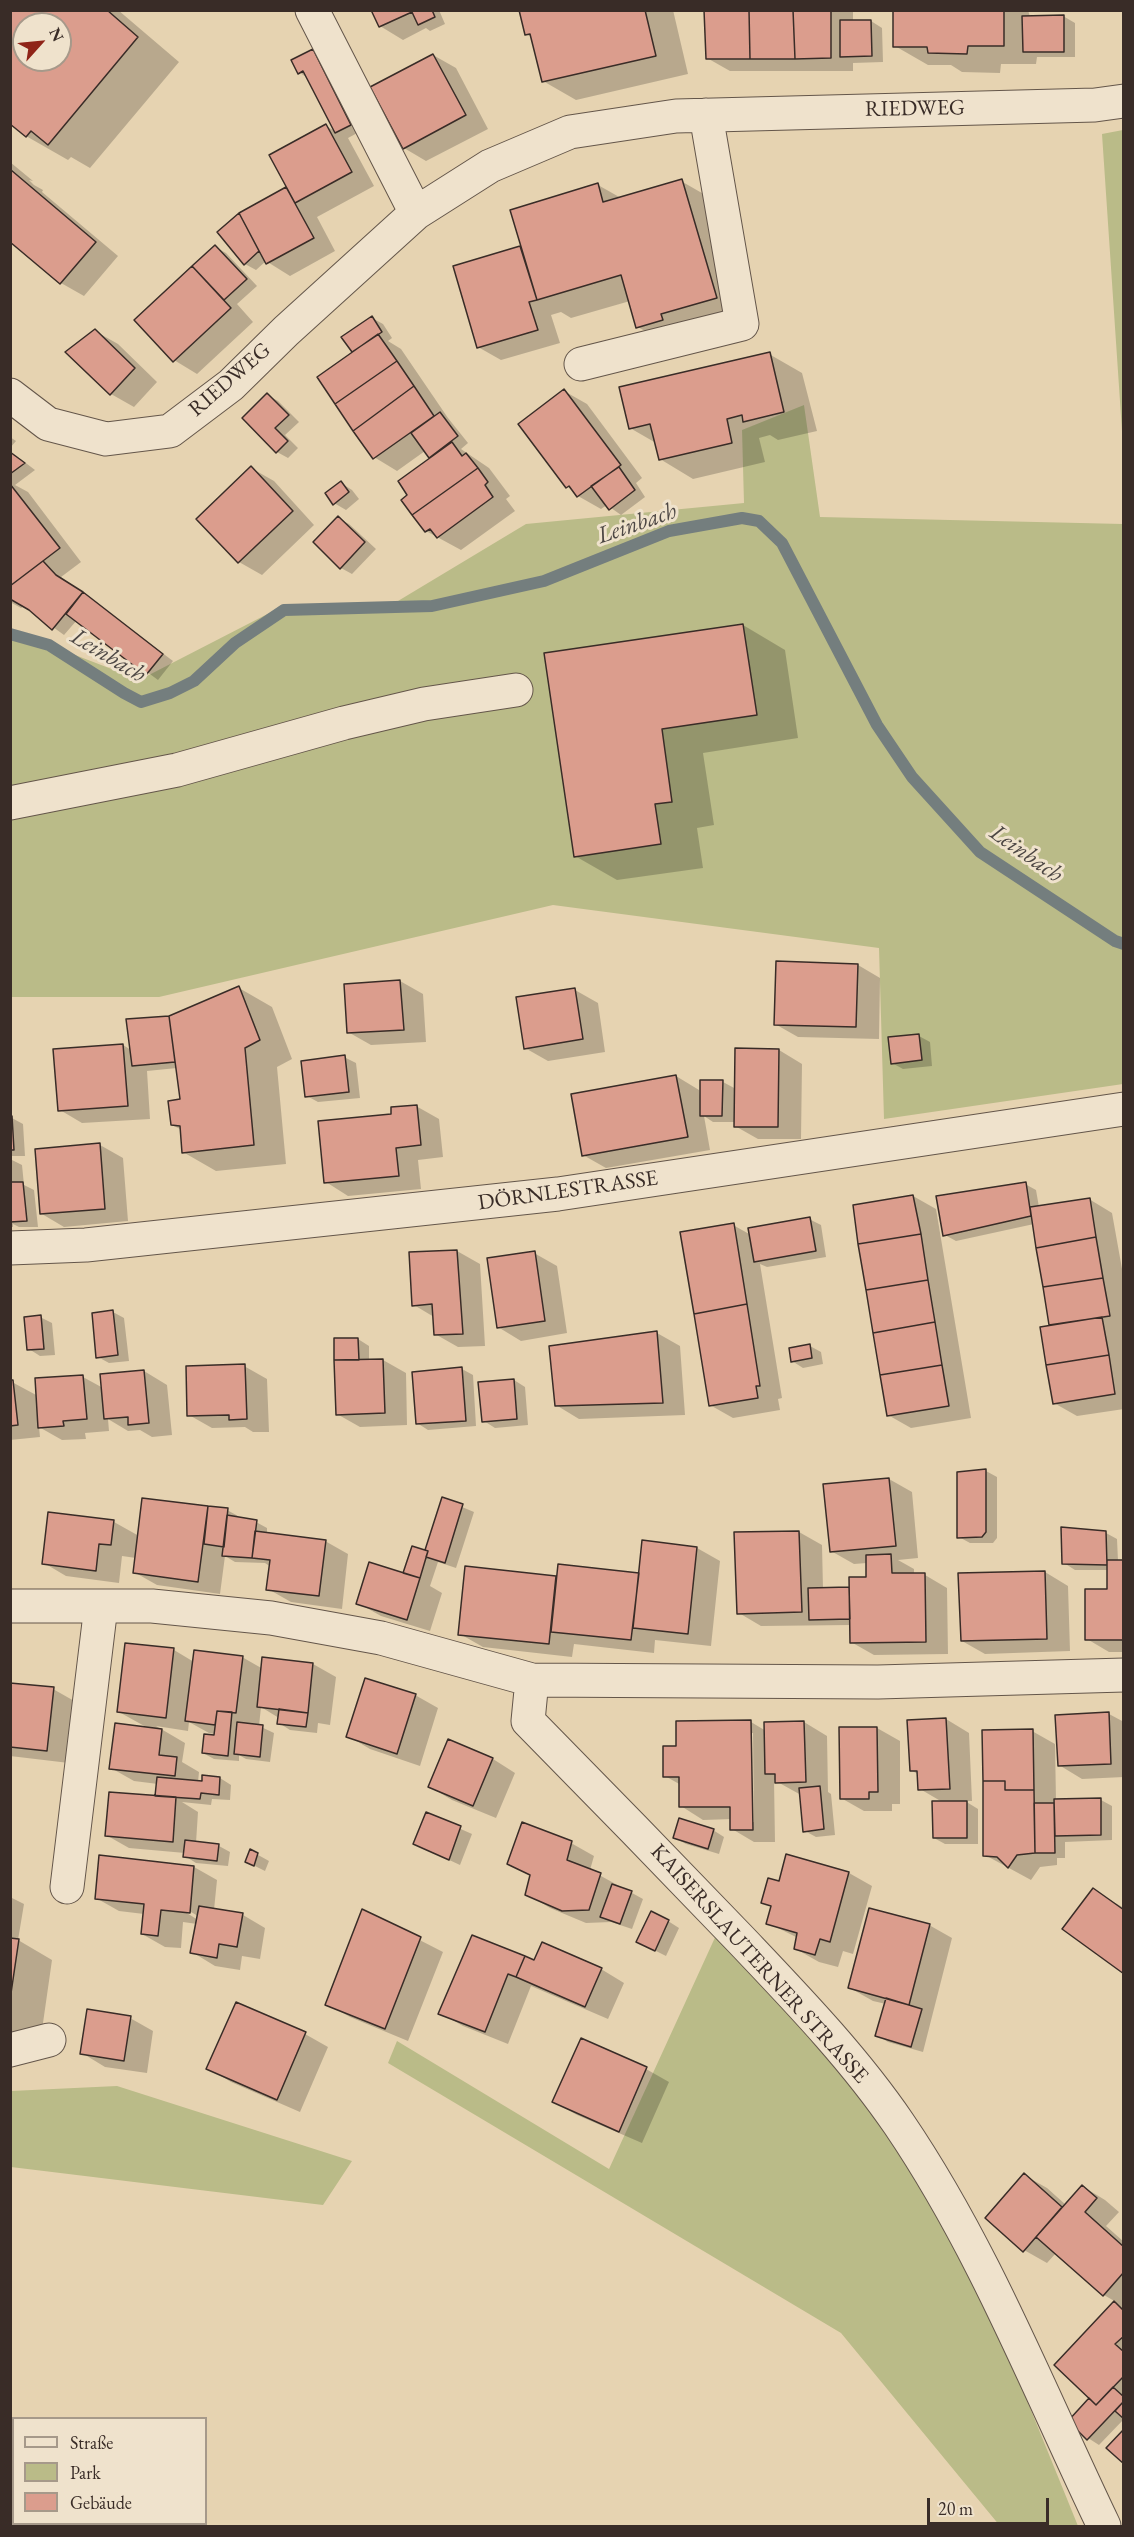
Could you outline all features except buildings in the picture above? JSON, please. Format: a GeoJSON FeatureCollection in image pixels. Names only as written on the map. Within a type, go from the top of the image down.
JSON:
{"type":"FeatureCollection","features":[{"type":"Feature","properties":{"kind":"street"},"geometry":{"type":"LineString","coordinates":[[312,10],[416,213]]}},
{"type":"Feature","properties":{"kind":"street","name":"RIEDWEG"},"geometry":{"type":"LineString","coordinates":[[10,395],[48,424],[106,439],[170,431],[231,385],[286,331],[416,213],[490,166],[570,132],[676,116],[1095,105],[1124,101]]}},
{"type":"Feature","properties":{"kind":"street"},"geometry":{"type":"LineString","coordinates":[[581,364],[742,324],[706,115]]}},
{"type":"Feature","properties":{"kind":"street"},"geometry":{"type":"LineString","coordinates":[[10,803],[177,770],[344,723],[424,704],[516,690]]}},
{"type":"Feature","properties":{"kind":"street","name":"DÖRNLESTRASSE"},"geometry":{"type":"LineString","coordinates":[[10,1248],[86,1245],[558,1194],[1124,1109]]}},
{"type":"Feature","properties":{"kind":"street"},"geometry":{"type":"LineString","coordinates":[[10,1606],[153,1606],[271,1618],[381,1638],[532,1680],[878,1682],[1124,1675]]}},
{"type":"Feature","properties":{"kind":"street"},"geometry":{"type":"LineString","coordinates":[[67,1887],[101,1606]]}},
{"type":"Feature","properties":{"kind":"street","name":"KAISERSLAUTERNER STRASSE"},"geometry":{"type":"LineString","coordinates":[[532,1680],[528,1721],[785,1987],[846,2055],[899,2124],[951,2206],[994,2289],[1104,2526]]}},
{"type":"Feature","properties":{"kind":"street"},"geometry":{"type":"LineString","coordinates":[[10,2050],[49,2040]]}},
{"type":"Feature","properties":{"kind":"green space"},"geometry":{"type":"Polygon","coordinates":[[[1124,130],[1123,446],[1102,134],[1124,130]]]}},
{"type":"Feature","properties":{"kind":"green space"},"geometry":{"type":"Polygon","coordinates":[[[804,405],[820,517],[1123,524],[1123,1084],[884,1119],[879,948],[553,905],[159,997],[11,997],[10,630],[122,673],[145,677],[281,607],[388,607],[526,524],[744,503],[742,430],[804,405]]]}},
{"type":"Feature","properties":{"kind":"green space"},"geometry":{"type":"Polygon","coordinates":[[[718,1931],[856,2085],[972,2265],[1078,2526],[1000,2526],[841,2333],[388,2063],[397,2041],[609,2169],[718,1931]]]}},
{"type":"Feature","properties":{"kind":"green space"},"geometry":{"type":"Polygon","coordinates":[[[117,2086],[352,2161],[323,2205],[11,2167],[11,2091],[117,2086]]]}},
{"type":"Feature","properties":{"kind":"waterway","name":"Leinbach"},"geometry":{"type":"LineString","coordinates":[[10,634],[49,645],[141,702],[170,693],[194,681],[235,643],[284,610],[432,606],[544,581],[669,531],[742,518],[759,521],[782,543],[877,725],[912,777],[980,852],[1115,941],[1124,944]]}}]}
